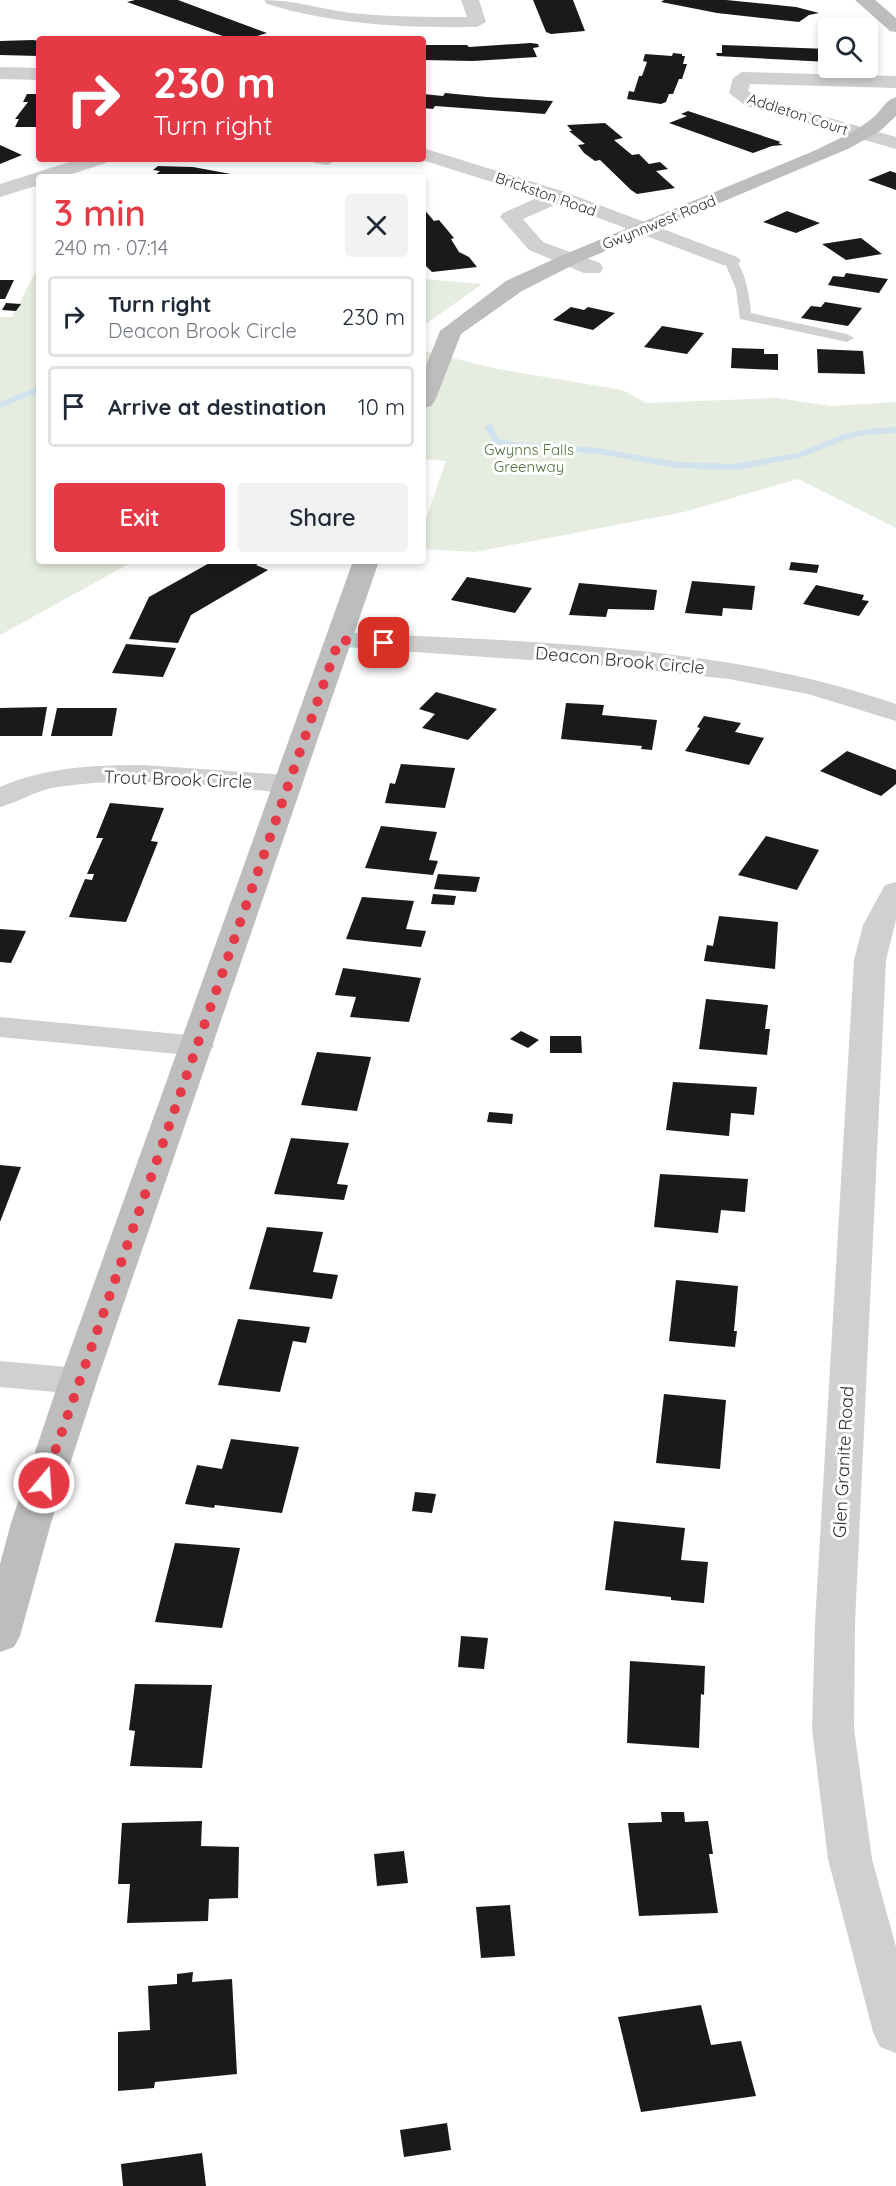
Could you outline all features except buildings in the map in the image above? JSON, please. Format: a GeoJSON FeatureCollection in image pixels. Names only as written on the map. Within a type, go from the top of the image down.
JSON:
{"type":"FeatureCollection","features":[{"type":"Feature","properties":{"kind":"street"},"geometry":{"type":"LineString","coordinates":[[273,0],[307,12],[365,21],[477,22],[470,0]]}},
{"type":"Feature","properties":{"kind":"street"},"geometry":{"type":"LineString","coordinates":[[355,36],[365,21],[368,0]]}},
{"type":"Feature","properties":{"kind":"street"},"geometry":{"type":"LineString","coordinates":[[864,0],[896,27]]}},
{"type":"Feature","properties":{"kind":"street"},"geometry":{"type":"LineString","coordinates":[[0,73],[36,74]]}},
{"type":"Feature","properties":{"kind":"street","name":"Addleton Court"},"geometry":{"type":"LineString","coordinates":[[892,139],[862,135],[743,98],[738,93],[742,78],[896,82]]}},
{"type":"Feature","properties":{"kind":"street","name":"Gwynnwest Road"},"geometry":{"type":"LineString","coordinates":[[426,394],[451,331],[514,286],[570,259],[776,175],[862,135],[892,110],[896,103]]}},
{"type":"Feature","properties":{"kind":"street","name":"Gwynnwest Road"},"geometry":{"type":"LineString","coordinates":[[516,310],[566,279],[809,178],[892,139]]}},
{"type":"Feature","properties":{"kind":"street","name":"Brickston Road"},"geometry":{"type":"LineString","coordinates":[[426,155],[558,196],[730,261]]}},
{"type":"Feature","properties":{"kind":"street"},"geometry":{"type":"LineString","coordinates":[[53,174],[90,162]]}},
{"type":"Feature","properties":{"kind":"street"},"geometry":{"type":"LineString","coordinates":[[0,191],[36,180]]}},
{"type":"Feature","properties":{"kind":"street"},"geometry":{"type":"LineString","coordinates":[[558,196],[510,218],[536,246],[592,268]]}},
{"type":"Feature","properties":{"kind":"street"},"geometry":{"type":"LineString","coordinates":[[440,361],[470,342]]}},
{"type":"Feature","properties":{"kind":"street"},"geometry":{"type":"LineString","coordinates":[[0,1636],[31,1523],[78,1381],[198,1046],[365,564]]}},
{"type":"Feature","properties":{"kind":"street","name":"Deacon Brook Circle"},"geometry":{"type":"LineString","coordinates":[[339,640],[639,660],[738,671],[816,687],[896,712]]}},
{"type":"Feature","properties":{"kind":"street","name":"Trout Brook Circle"},"geometry":{"type":"LineString","coordinates":[[0,798],[55,778],[100,775],[166,775],[288,784]]}},
{"type":"Feature","properties":{"kind":"street","name":"Glen Granite Road"},"geometry":{"type":"LineString","coordinates":[[896,891],[878,925],[870,960],[835,1623],[833,1729],[850,1859],[896,2032]]}},
{"type":"Feature","properties":{"kind":"street"},"geometry":{"type":"LineString","coordinates":[[0,1027],[198,1046]]}},
{"type":"Feature","properties":{"kind":"street"},"geometry":{"type":"LineString","coordinates":[[0,1374],[78,1381]]}},
{"type":"Feature","properties":{"kind":"lane"},"geometry":{"type":"LineString","coordinates":[[730,261],[742,289],[745,316],[847,338]]}},
{"type":"Feature","properties":{"kind":"green space"},"geometry":{"type":"Polygon","coordinates":[[[36,273],[36,564],[129,564],[0,635],[0,317],[12,317],[36,273]]]}},
{"type":"Feature","properties":{"kind":"green space"},"geometry":{"type":"Polygon","coordinates":[[[426,279],[482,284],[426,324],[426,279]]]}},
{"type":"Feature","properties":{"kind":"green space","name":"Gwynns Falls Greenway"},"geometry":{"type":"Polygon","coordinates":[[[426,352],[498,369],[622,390],[646,403],[777,398],[831,406],[896,402],[896,528],[798,479],[684,512],[475,552],[426,549],[426,518],[446,461],[426,459],[426,352]]]}},
{"type":"Feature","properties":{"kind":"waterway"},"geometry":{"type":"LineString","coordinates":[[0,405],[36,390]]}},
{"type":"Feature","properties":{"kind":"waterway"},"geometry":{"type":"LineString","coordinates":[[489,427],[496,441],[511,445],[599,451],[676,465],[736,467],[799,455],[844,437],[867,432],[896,430]]}},
{"type":"Feature","properties":{"kind":"route"},"geometry":{"type":"LineString","coordinates":[[44,1483],[339,640],[384,643]]}}]}
